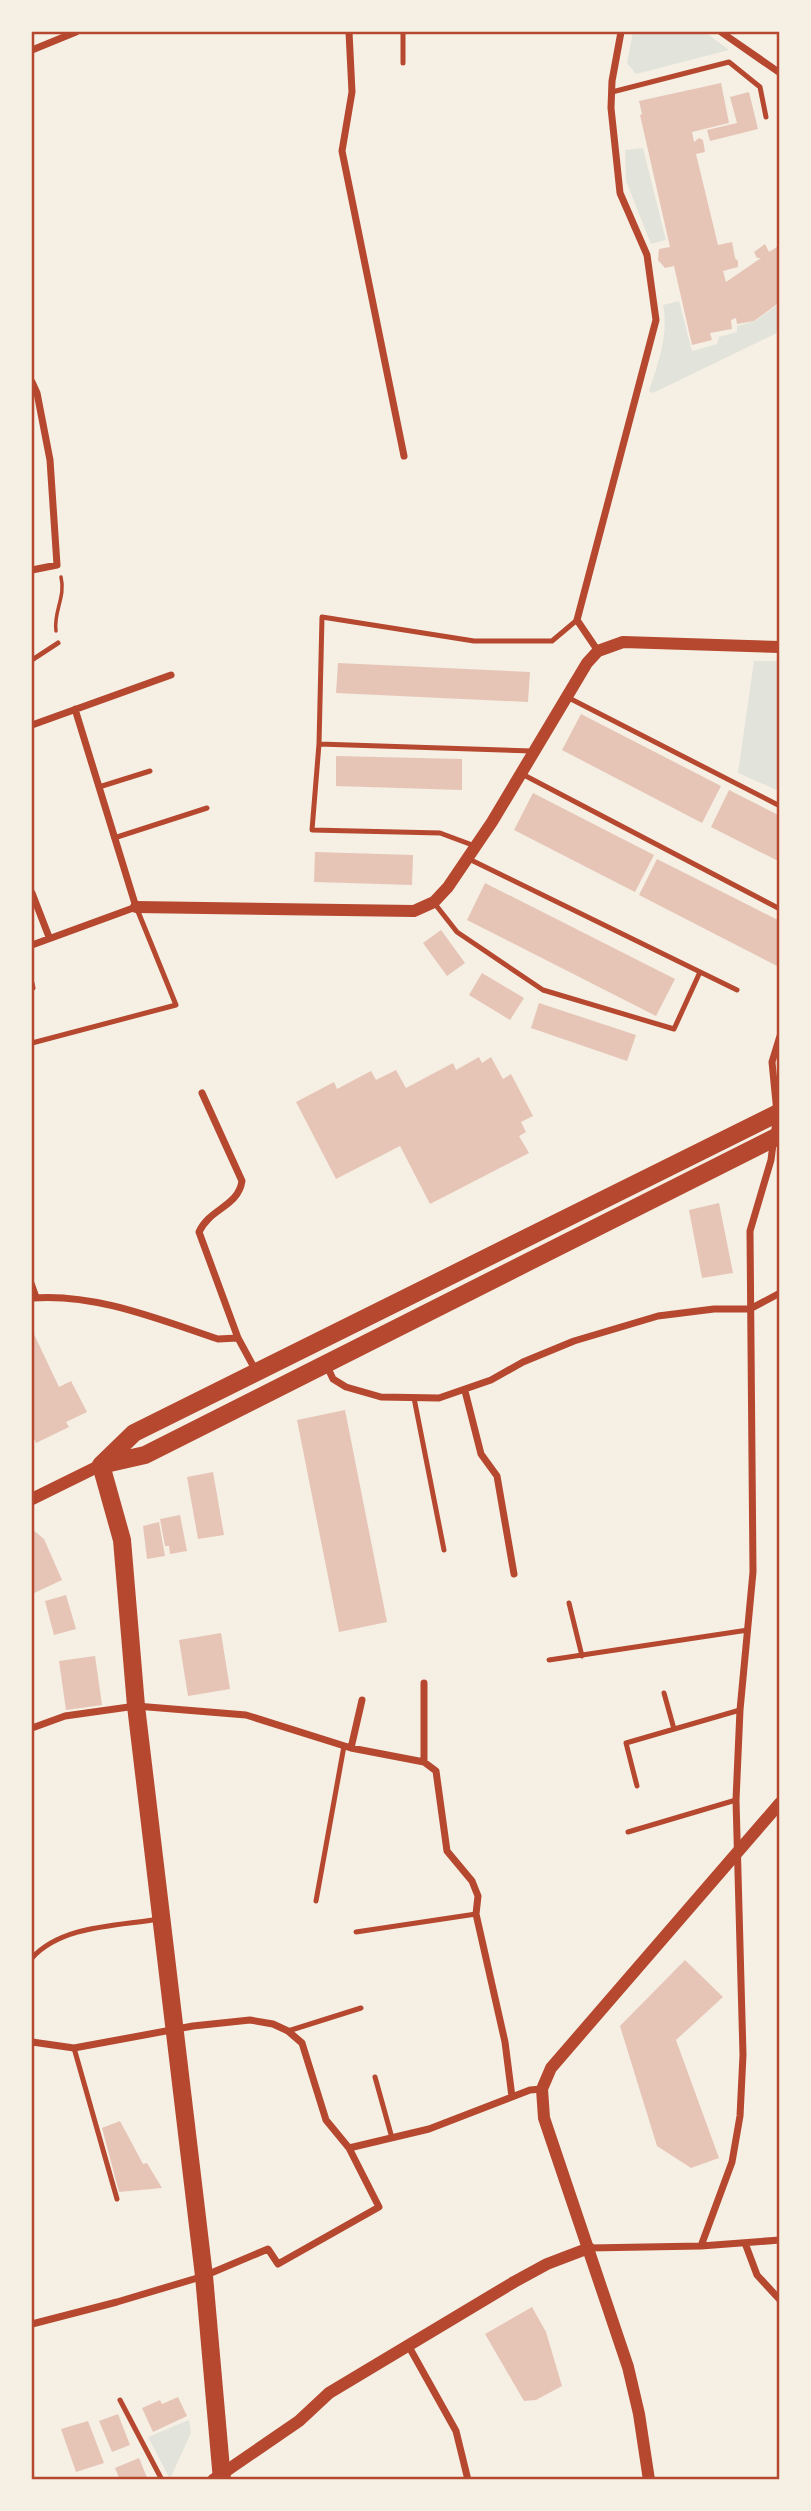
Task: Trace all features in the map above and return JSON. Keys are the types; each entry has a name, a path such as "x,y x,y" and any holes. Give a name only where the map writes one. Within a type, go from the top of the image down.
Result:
{"main road":[{"path":"101,1465 134,1433 778,1112"},
{"path":"101,1465 145,1455 776,1137"},
{"path":"101,1465 122,1540 136,1706 204,2276 219,2478"}],"street":[{"path":"32,50 76,32"},
{"path":"349,32 352,92 342,151 404,456"},
{"path":"598,651 577,620 656,320 647,255 620,193 611,108 621,32"},
{"path":"722,32 779,73"},
{"path":"32,382 50,460 57,565 32,570"},
{"path":"32,945 136,907 414,911 434,902 447,887 521,773 587,663 598,651 623,642 779,647"},
{"path":"32,725 171,675"},
{"path":"75,709 136,907"},
{"path":"32,893 49,937"},
{"path":"701,2246 732,2162 740,2116 743,2055 736,1800 740,1710 753,1572 750,1231 776,1137 778,1112 772,1062 779,1036"},
{"path":"202,1093 242,1181 241,1189 234,1200 204,1221 199,1232 238,1338 256,1372"},
{"path":"326,1363 333,1379 346,1387 381,1397 439,1398 465,1391 573,1341 659,1316 713,1309 750,1309 779,1293"},
{"path":"34,1298 91,1301 218,1339 238,1338"},
{"path":"465,1391 481,1454 497,1476 514,1574"},
{"path":"32,1499 101,1465"},
{"path":"424,1683 424,1762"},
{"path":"347,1747 362,1700"},
{"path":"32,1728 65,1716 136,1706 246,1716 347,1747 424,1762 436,1771 447,1851 472,1881 478,1896 476,1914 505,2042 512,2097"},
{"path":"649,2480 639,2414 628,2367 544,2118 542,2089 551,2068 779,1803"},
{"path":"32,2042 74,2048 174,2029 250,2020 273,2024 288,2031 302,2043 326,2120 349,2148 379,2207 278,2264 268,2249 204,2276 32,2324"},
{"path":"349,2148 429,2129 530,2090 542,2089"},
{"path":"219,2478 299,2421 329,2393 514,2281 547,2264 589,2248 701,2246 779,2240"},
{"path":"745,2244 757,2275 779,2300"},
{"path":"408,2345 456,2431 468,2480"}],"lane":[{"path":"403,32 403,63"},
{"path":"612,92 729,62 760,87 766,117"},
{"path":"475,846 440,833 312,830 322,617 474,641 552,641 577,620"},
{"path":"32,660 58,643"},
{"path":"566,697 779,806"},
{"path":"318,744 534,751"},
{"path":"99,787 150,771"},
{"path":"521,773 779,909"},
{"path":"114,838 207,808"},
{"path":"467,858 737,990"},
{"path":"434,902 457,932 543,990 674,1029 700,972"},
{"path":"32,1043 176,1005 136,907"},
{"path":"32,1283 34,1298"},
{"path":"414,1398 444,1550"},
{"path":"569,1603 582,1656"},
{"path":"549,1660 748,1630"},
{"path":"664,1693 674,1729"},
{"path":"637,1786 626,1743 740,1710"},
{"path":"316,1901 347,1747"},
{"path":"628,1832 736,1800"},
{"path":"356,1932 476,1914"},
{"path":"32,1958 41,1948 71,1933 160,1919"},
{"path":"288,2031 361,2008"},
{"path":"74,2048 117,2199"},
{"path":"375,2077 392,2138"},
{"path":"120,2400 162,2480"}],"path":[{"path":"57,565 63,597 54,621 58,643"}],"shaded area":[{"path":"633,32 705,32 729,50 636,74 627,63"},
{"path":"643,148 666,240 651,244 626,181 625,150"},
{"path":"679,301 692,351 717,344 719,337 737,332 737,326 755,321 779,304 779,332 653,393 649,391 664,338 663,305"},
{"path":"754,661 779,661 779,791 738,773"},
{"path":"189,2420 191,2433 170,2479 148,2437"}],"building":[{"path":"721,83 729,123 692,132 694,142 699,138 703,140 705,152 696,154 718,245 732,242 738,261 738,267 723,271 726,282 761,258 757,258 754,252 765,244 769,252 780,245 780,302 754,321 737,324 736,318 731,320 732,329 710,333 712,340 692,345 674,266 665,268 658,260 659,249 670,247 639,101"},
{"path":"749,92 758,129 710,141 707,130 737,123 730,97"},
{"path":"338,663 530,672 528,702 336,693"},
{"path":"581,714 721,786 702,823 562,750"},
{"path":"336,756 462,759 462,790 336,786"},
{"path":"729,790 780,816 780,862 711,827"},
{"path":"533,793 654,855 635,892 514,830"},
{"path":"315,852 413,855 412,885 314,882"},
{"path":"657,859 780,921 779,967 639,895"},
{"path":"485,883 675,979 656,1016 467,920"},
{"path":"441,930 465,963 447,976 423,943"},
{"path":"482,973 524,998 510,1020 469,995"},
{"path":"539,1003 636,1035 627,1061 531,1028"},
{"path":"479,1057 482,1063 491,1057 503,1079 511,1074 533,1116 521,1122 526,1132 519,1136 529,1153 430,1204 400,1146 336,1179 296,1102 334,1082 337,1089 371,1071 376,1080 396,1070 406,1088 453,1063 456,1070"},
{"path":"719,1203 733,1273 702,1278 689,1210"},
{"path":"32,1330 59,1387 71,1381 87,1412 66,1422 69,1427 36,1443 32,1434"},
{"path":"345,1410 387,1622 339,1632 297,1420"},
{"path":"213,1472 224,1535 198,1539 187,1477"},
{"path":"180,1515 187,1551 170,1554 169,1546 165,1546 160,1519"},
{"path":"159,1522 165,1556 147,1559 143,1526"},
{"path":"32,1529 44,1539 62,1580 32,1594"},
{"path":"66,1595 76,1629 54,1635 45,1601"},
{"path":"221,1633 230,1689 188,1696 179,1640"},
{"path":"95,1656 102,1705 66,1710 59,1661"},
{"path":"685,1960 723,1997 676,2040 719,2158 691,2168 657,2146 620,2026"},
{"path":"120,2121 143,2164 147,2163 162,2188 119,2192 102,2128"},
{"path":"532,2307 546,2332 562,2386 536,2400 524,2401 485,2334"},
{"path":"178,2397 187,2416 153,2432 142,2408 160,2400 162,2404"},
{"path":"118,2414 130,2445 112,2452 99,2421"},
{"path":"88,2421 104,2463 76,2472 61,2429"},
{"path":"139,2458 148,2480 120,2480 115,2468"}]}
